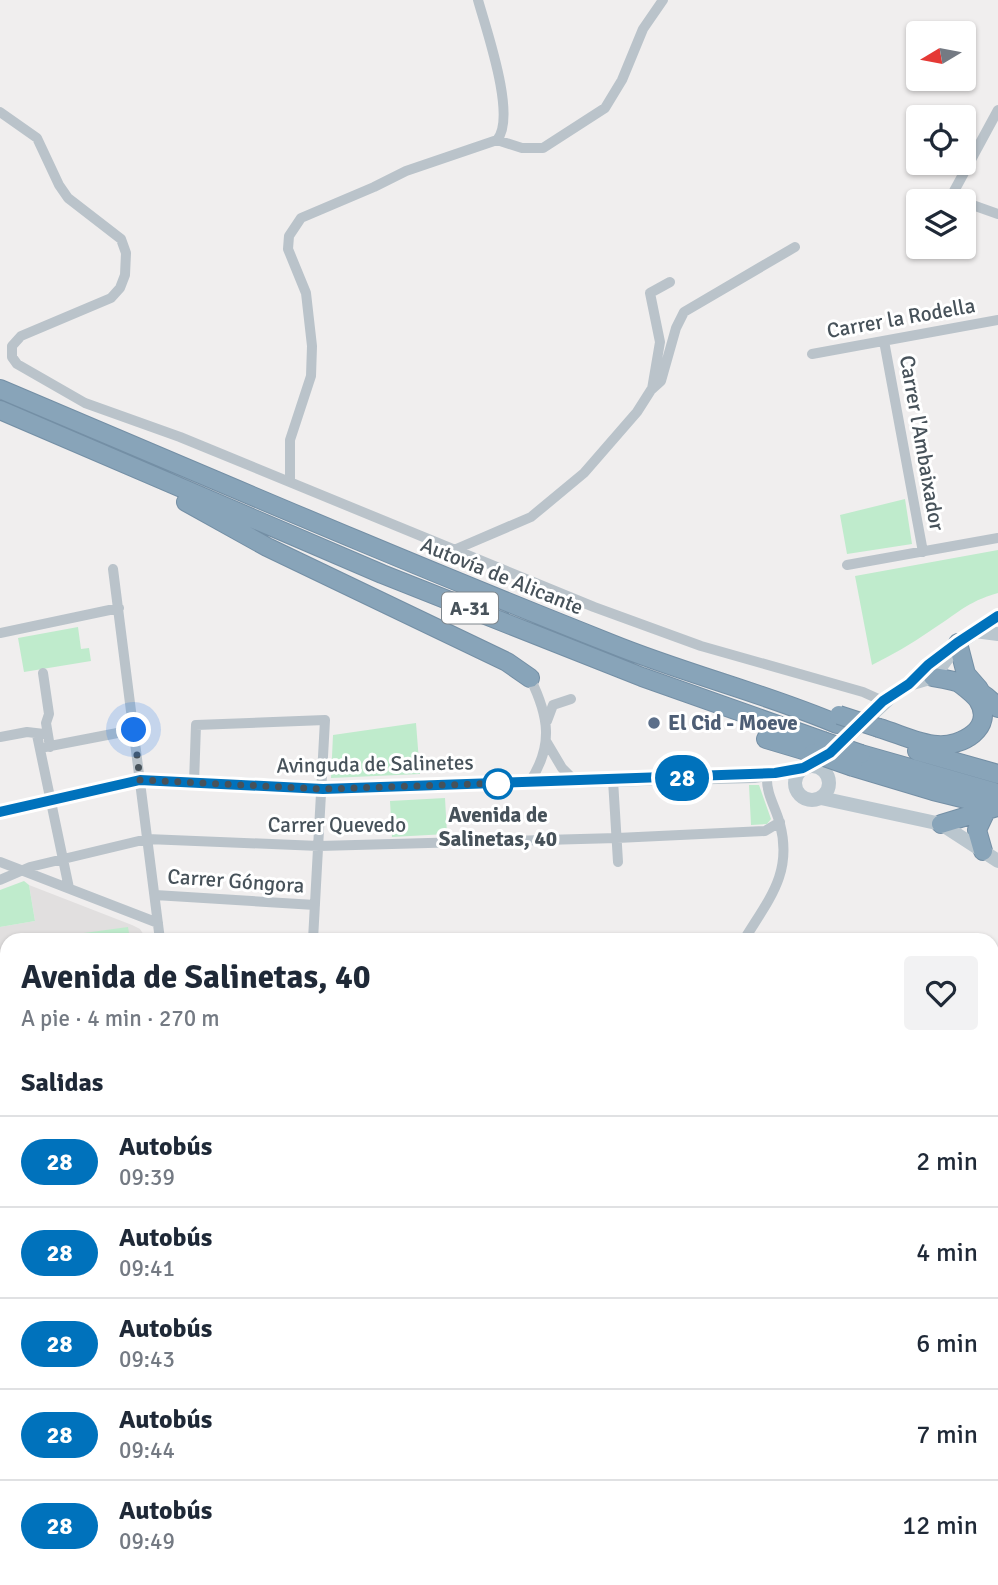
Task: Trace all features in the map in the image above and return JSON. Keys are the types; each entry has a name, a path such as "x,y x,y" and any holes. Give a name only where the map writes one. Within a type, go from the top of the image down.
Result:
{"highway":[{"name":"Autovía de Alicante","path":"0,388 420,568 641,656 998,774"},
{"name":"Autovía de Alicante","path":"0,410 383,574 616,667 815,756 857,760 998,793"},
{"path":"121,462 141,480 214,515 267,547 507,662 530,678"},
{"path":"957,643 966,674 998,708"},
{"path":"933,677 979,689"},
{"path":"875,732 936,745 955,744 968,739 981,723 982,710 979,701 958,682"},
{"path":"766,739 815,756"},
{"path":"857,760 933,791 994,808"},
{"path":"941,824 994,808"},
{"path":"991,856 978,830 994,808"}],"street":[{"path":"290,481 290,440 311,376 312,346 306,293 288,249 289,236 301,218 406,171 497,139 503,133 506,118 496,64 478,0"},
{"path":"497,139 522,148 543,148 606,108 622,80 643,29 663,0"},
{"path":"955,189 998,110"},
{"path":"0,112 37,138 68,198 121,239 126,262 120,288 111,298 20,336 12,346 12,357 17,364 85,403 290,481 594,607 701,646 863,692 883,701"},
{"path":"976,206 998,214"},
{"path":"454,550 531,517 584,473 661,381 676,328 684,312 795,247"},
{"path":"652,390 660,342 650,293 670,282"},
{"name":"Carrer la Rodella","path":"812,354 998,320"},
{"name":"Carrer l'Ambaixador","path":"884,341 923,552"},
{"path":"847,565 998,538"},
{"path":"113,569 159,933"},
{"path":"0,634 119,608"},
{"path":"797,792 795,781 815,756 883,701 909,684 928,665 998,616"},
{"path":"975,631 998,634"},
{"path":"909,684 933,677 957,643"},
{"path":"43,673 49,714 42,734 51,801 69,888"},
{"path":"529,783 539,768 546,741 546,721 540,698 530,678"},
{"path":"546,721 553,705 570,699"},
{"path":"194,783 196,725 325,720 313,933"},
{"path":"45,748 134,730"},
{"path":"0,737 27,732 42,734"},
{"path":"546,741 562,768 576,782"},
{"path":"815,756 836,791 858,804"},
{"path":"815,756 818,766 828,777 827,790 821,798"},
{"name":"Avinguda de Salinetes","path":"760,776 815,756"},
{"path":"748,933 781,877 785,845 780,822 760,776"},
{"name":"Avinguda de Salinetes","path":"0,812 140,780 323,789 760,776 783,782 805,799 821,798 858,804 941,824 991,856"},
{"path":"613,780 618,862"},
{"name":"Carrer Quevedo","path":"0,880 63,859 147,839 319,846 617,838 765,831 780,822"},
{"path":"0,862 158,923"},
{"name":"Carrer Góngora","path":"155,895 315,905"}],"shaded area":[{"path":"29,885 132,925 143,933 0,933 0,927 35,921"}],"green space":[{"path":"905,499 912,544 847,554 840,515"},
{"path":"998,550 998,593 970,604 909,645 872,665 855,576"},
{"path":"78,627 81,649 89,648 91,661 24,672 18,638"},
{"path":"416,723 420,774 331,778 333,735"},
{"path":"749,785 759,785 771,819 767,824 751,825"},
{"path":"445,798 447,834 392,837 390,801"},
{"path":"24,881 29,885 35,921 0,927 0,890"},
{"path":"128,927 129,933 84,933"}],"bus line":[{"name":"28","path":"0,812 140,780 323,789 754,776 803,768 830,753 883,701 909,684 928,665 957,643 998,616"}],"place":[{"name":"El Cid - Moeve","path":"654,723"},
{"name":"Avenida de Salinetas, 40","path":"498,784"}],"route":[{"path":"134,730 140,780 323,789 505,783 498,784"}]}
